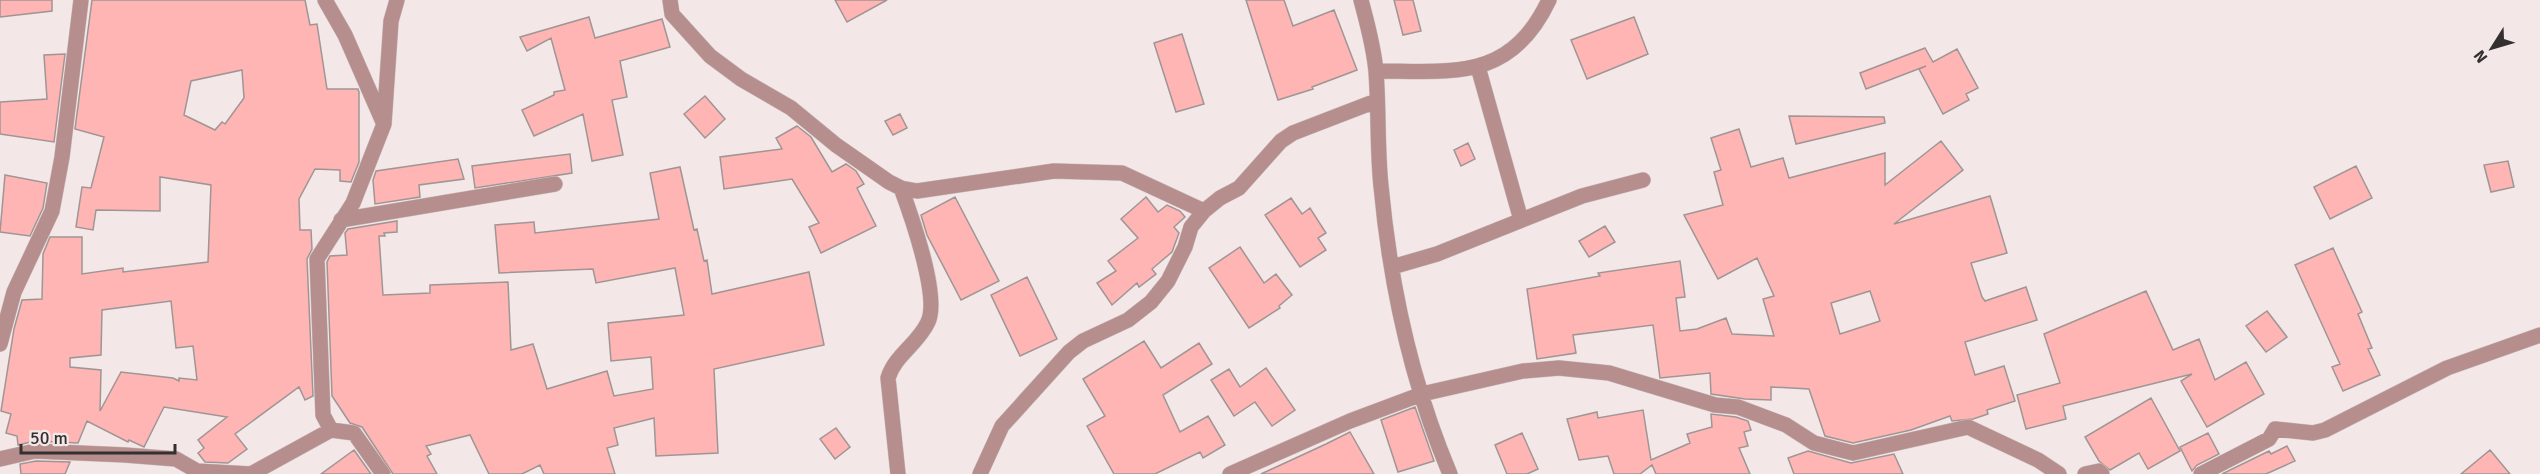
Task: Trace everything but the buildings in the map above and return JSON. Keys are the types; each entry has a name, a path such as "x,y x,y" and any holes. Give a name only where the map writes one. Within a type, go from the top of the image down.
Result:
{"street":[{"path":"0,344 14,292 52,211 62,157 81,0"},
{"path":"325,0 345,35 384,124"},
{"path":"331,430 321,407 323,388 317,259 353,203 384,124 391,21 397,0"},
{"path":"670,0 672,14 711,56 741,79 791,108 836,145 901,188 917,191 1054,171 1122,173 1204,211"},
{"path":"1361,0 1376,71 1381,189 1392,267 1431,429 1450,474"},
{"path":"1376,71 1451,71 1478,67 1499,58 1516,45 1536,26 1549,0"},
{"path":"1478,67 1521,220"},
{"path":"980,474 1002,426 1069,352 1083,341 1128,321 1150,302 1168,281 1191,227 1204,211 1220,198 1239,188 1281,141 1293,133 1376,101"},
{"path":"1392,267 1437,254 1582,195 1643,180"},
{"path":"341,220 555,184"},
{"path":"897,474 888,378 891,366 925,327 930,310 921,247 901,188"},
{"path":"2201,474 2269,439 2275,429 2313,434 2325,430 2447,368 2540,335"},
{"path":"1230,474 1350,421 1422,394 1523,371 1559,368 1609,373 1715,405 1738,407 1786,425 1814,443 1852,453 1968,427 2030,456 2059,474"},
{"path":"0,459 34,451 125,455 176,459 197,473 251,474 331,430 354,433 383,474"},
{"path":"2085,474 2099,471 2102,474"}]}
